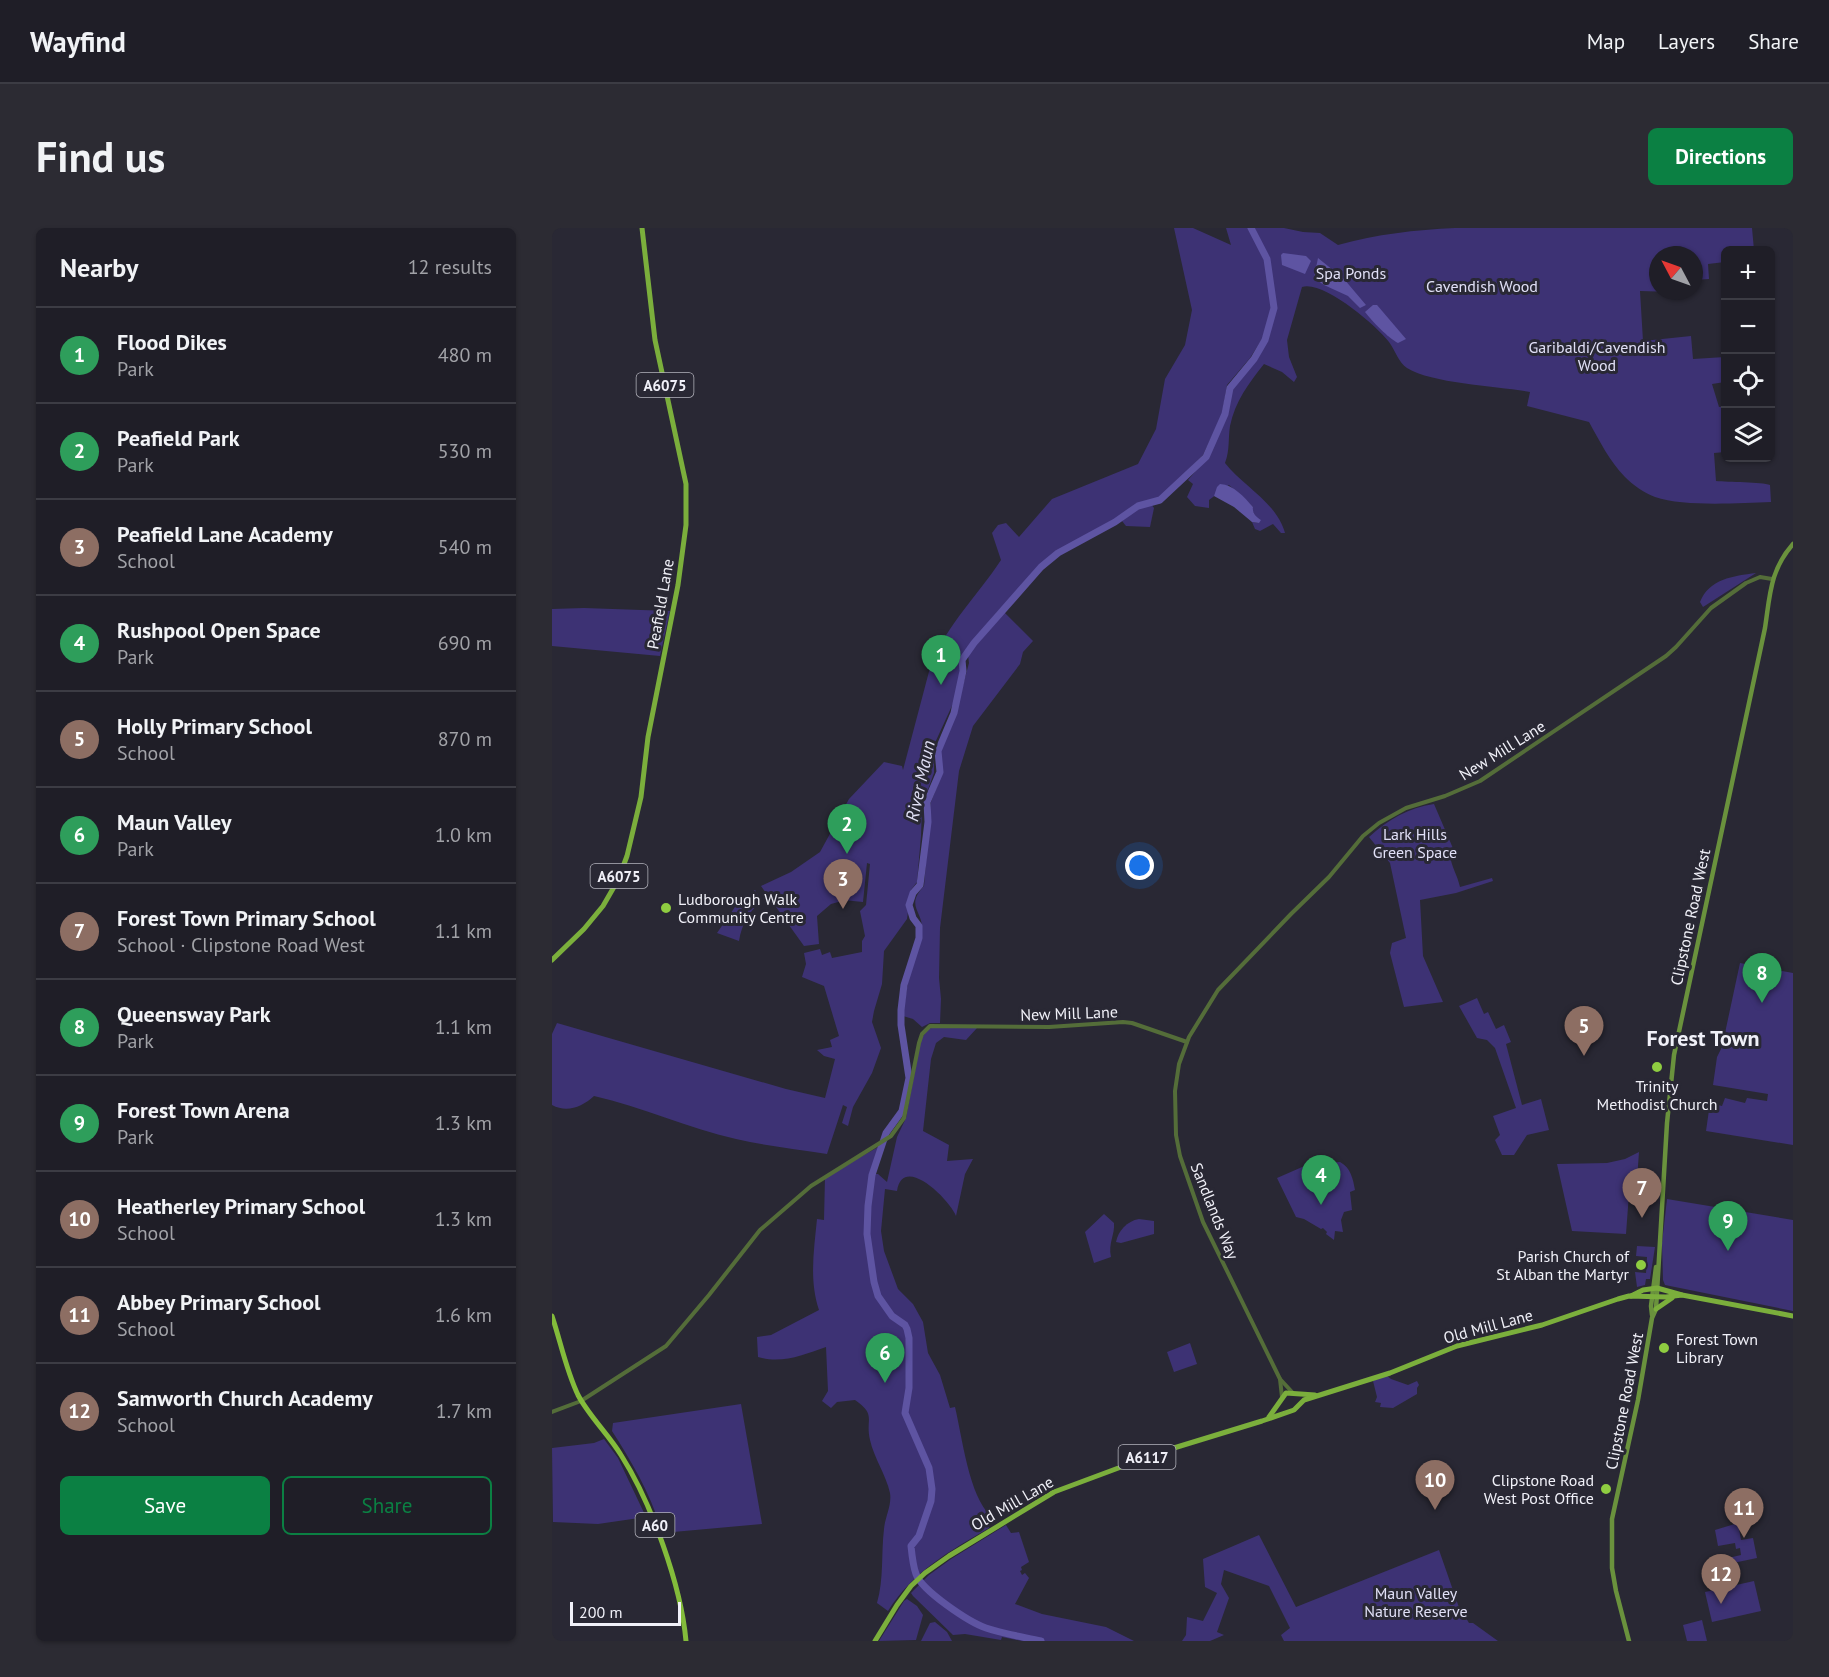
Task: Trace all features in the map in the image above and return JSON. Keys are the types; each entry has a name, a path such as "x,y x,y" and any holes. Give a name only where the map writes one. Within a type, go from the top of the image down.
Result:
{"highway":[{"name":"A60","path":"552,1316 565,1363 581,1401 622,1456 652,1517 682,1611 686,1641"}],"main road":[{"name":"Peafield Lane","path":"552,960 584,929 603,906 627,858 641,797 648,737 678,585 686,525 686,484 655,340 642,228"},
{"path":"1772,579 1778,564 1793,544"},
{"name":"Clipstone Road West","path":"1629,1641 1616,1591 1612,1560 1612,1519 1638,1400 1652,1318 1674,1055 1765,628 1772,579"},
{"name":"Old Mill Lane","path":"875,1641 897,1605 922,1575 1054,1492 1164,1451 1293,1410 1304,1401 1390,1372 1457,1346 1542,1325 1639,1291 1655,1292"},
{"name":"Clipstone Road West","path":"1652,1318 1656,1309 1655,1292"},
{"name":"A6117","path":"1655,1292 1793,1316"},
{"path":"1656,1309 1680,1296"},
{"name":"Old Mill Lane","path":"1267,1419 1286,1393 1320,1395"},
{"path":"1294,1393 1299,1401 1298,1405"},
{"path":"1281,1399 1283,1408 1289,1410"}],"street":[{"name":"New Mill Lane","path":"552,1412 581,1401 666,1346 760,1230 785,1207 836,1169 878,1146 891,1136 904,1118 919,1043 922,1034 930,1026 1049,1028 1123,1022 1186,1042 1218,990 1329,878 1363,836 1393,814 1464,789 1496,772 1666,656 1711,608 1746,583 1760,577 1772,579"},
{"name":"Sandlands Way","path":"1186,1042 1179,1064 1175,1090 1176,1135 1180,1156 1203,1222 1280,1379"},
{"path":"1280,1379 1294,1393"},
{"path":"1280,1379 1281,1399"}],"green space":[{"path":"1174,228 1193,228 1231,245 1226,228 1284,228 1320,233 1338,245 1396,233 1455,228 1752,228 1754,246 1721,246 1721,262 1708,264 1709,279 1703,279 1703,246 1649,246 1649,291 1640,291 1643,341 1691,336 1693,359 1721,357 1721,383 1712,384 1719,407 1721,407 1721,452 1714,453 1716,481 1770,485 1771,502 1696,503 1667,500 1651,495 1635,486 1620,471 1605,451 1589,422 1527,406 1530,392 1433,378 1407,368 1399,360 1389,342 1361,315 1323,290 1302,287 1287,340 1289,357 1297,377 1294,382 1282,372 1264,364 1248,385 1235,408 1225,463 1275,513 1285,533 1281,533 1273,524 1260,531 1255,529 1252,522 1259,523 1252,510 1253,507 1229,485 1209,500 1209,508 1195,506 1187,497 1193,484 1188,480 1207,458 1228,413 1231,388 1256,360 1269,333 1276,310 1268,263 1265,262 1272,308 1262,339 1250,358 1227,385 1222,414 1203,455 1160,497 1132,509 1053,554 997,612 959,659 960,670 956,697 934,745 934,773 922,806 917,882 911,890 907,919 884,951 882,984 872,1022 881,1048 872,1073 853,1107 848,1126 842,1123 847,1107 843,1105 827,1154 736,1139 594,1096 574,1108 563,1109 552,1105 552,1034 557,1023 786,1089 825,1098 835,1059 824,1056 817,1050 832,1047 830,1040 839,1036 824,986 802,977 806,964 804,953 820,949 822,955 830,952 832,958 862,952 862,941 865,936 860,911 866,905 870,864 867,863 863,902 843,900 847,862 845,862 842,901 831,904 817,916 819,944 804,946 761,886 791,872 820,852 849,799 884,762 902,766 903,770 931,664 945,636 1001,560 992,533 998,525 1006,523 1019,537 1052,499 1138,464 1156,429 1165,379 1185,345 1192,310"},
{"path":"1151,504 1154,508 1150,527 1126,526 1122,521 1141,506"},
{"path":"1756,573 1703,607 1700,602 1709,588 1723,580"},
{"path":"552,609 670,611 660,656 552,646"},
{"path":"1004,612 1033,641 1023,652 1020,664 973,726 959,771 940,928 940,1023 930,1023 922,1027 913,1019 903,1016 909,978 922,933 922,923 915,904 918,893 924,886 931,802 942,774 939,750 955,715 969,663 968,655"},
{"name":"Lark Hills Green Space","path":"1434,804 1455,853 1450,856 1460,887 1492,878 1493,881 1456,893 1420,900 1423,956 1443,1002 1404,1007 1390,953 1392,943 1406,938 1390,863 1369,837 1399,815"},
{"path":"755,890 762,901 746,919 739,941 717,933 735,907"},
{"path":"1740,963 1793,973 1793,1145 1706,1131 1710,1103 1722,1106 1725,1098 1745,1103 1747,1098 1767,1101 1768,1094 1713,1085 1717,1057 1722,1047"},
{"path":"1477,998 1484,1014 1488,1012 1496,1029 1504,1025 1511,1042 1506,1044 1522,1105 1541,1099 1549,1130 1527,1135 1514,1155 1502,1155 1495,1140 1500,1135 1493,1116 1516,1108 1495,1048 1487,1040 1477,1038 1459,1006"},
{"path":"935,1027 977,1028 966,1040 944,1037 936,1043 931,1059 923,1131 949,1145 947,1161 973,1159 965,1174 956,1216 936,1191 917,1178 908,1177 901,1181 897,1191 885,1189 881,1231 884,1251 898,1289 913,1304 923,1322 928,1353 940,1375 950,1408 955,1407 972,1481 983,1507 991,1516 989,1528 933,1563 909,1584 888,1611 877,1603 890,1493 872,1447 868,1414 855,1400 837,1402 831,1408 822,1401 828,1391 826,1347 792,1358 767,1359 758,1357 757,1337 771,1335 819,1310 814,1287 813,1265 817,1219 824,1220 825,1177 880,1146 871,1174 878,1174 887,1182 897,1137 906,1118 921,1039 928,1029"},
{"path":"1639,1152 1637,1180 1630,1180 1626,1234 1572,1231 1557,1164 1607,1163 1625,1159"},
{"path":"1340,1162 1349,1171 1355,1190 1350,1192 1352,1210 1344,1212 1341,1220 1343,1232 1335,1231 1334,1240 1326,1234 1323,1228 1296,1217 1277,1178 1309,1164"},
{"path":"1667,1199 1793,1220 1793,1311 1665,1285 1662,1243"},
{"path":"1104,1214 1114,1223 1110,1247 1111,1257 1094,1263 1085,1232"},
{"path":"1139,1219 1154,1221 1154,1234 1121,1243 1116,1242 1124,1227"},
{"path":"1637,1246 1655,1247 1650,1279 1646,1279 1645,1285 1637,1287 1635,1272 1646,1273 1647,1257 1636,1256"},
{"path":"1190,1343 1197,1364 1174,1372 1167,1352"},
{"path":"1386,1375 1408,1385 1417,1381 1419,1385 1417,1394 1393,1408 1380,1407 1381,1403 1375,1402 1377,1397 1373,1381"},
{"path":"741,1404 762,1524 662,1533 641,1480 612,1431 613,1423"},
{"path":"604,1439 618,1458 646,1517 598,1524 553,1522 552,1448 594,1443"},
{"path":"1738,1523 1741,1540 1753,1538 1757,1558 1733,1563 1734,1569 1713,1573 1711,1562 1741,1555 1740,1548 1736,1549 1735,1543 1718,1546 1715,1530"},
{"path":"1006,1525 1011,1533 1019,1532 1029,1562 1021,1567 1022,1575 1025,1573 1029,1578 1015,1604 1042,1614 1106,1627 1134,1641 1022,1641 1002,1637 1001,1640 965,1634 953,1635 911,1593 929,1575 951,1559"},
{"name":"Maun Valley Nature Reserve","path":"1259,1535 1296,1607 1439,1550 1462,1616 1498,1641 1284,1641 1281,1635 1290,1628 1269,1586 1224,1570 1221,1584 1229,1598 1217,1632 1224,1635 1210,1641 1182,1641 1186,1635 1187,1617 1203,1621 1217,1593 1205,1587 1203,1559"},
{"path":"1754,1581 1761,1611 1712,1622 1705,1592"},
{"path":"907,1599 917,1606 923,1615 916,1640 879,1641 904,1601"},
{"path":"1702,1620 1707,1641 1687,1641 1683,1625"},
{"path":"935,1622 947,1632 952,1641 921,1641 930,1623"}],"shaded area":[{"path":"1283,253 1306,256 1311,261 1305,274 1282,265 1281,255"},
{"path":"1318,258 1344,279 1366,305 1360,308 1348,296 1314,278"},
{"path":"1373,305 1377,305 1406,339 1398,343 1376,324 1365,312"},
{"path":"1220,484 1234,489 1253,507 1255,515 1261,520 1259,523 1252,522 1234,507 1214,496"}],"waterway":[{"name":"River Maun","path":"1041,1641 978,1625 927,1589 916,1574 913,1564 911,1546 919,1536 931,1501 932,1489 929,1468 905,1413 909,1388 907,1329 892,1316 878,1296 867,1234 872,1175 886,1133 902,1111 909,1078 901,1010 904,985 919,938 919,926 913,918 909,905 913,893 920,885 928,822 927,802 940,772 938,751 954,713 963,671 962,660 974,643 1041,567 1058,553 1115,522 1138,506 1160,500 1206,457 1225,414 1230,388 1254,359 1265,340 1274,308 1267,259 1251,228"}],"place":[{"name":"Flood Dikes","path":"941,685"},
{"name":"Peafield Park","path":"847,854"},
{"name":"Ludborough Walk Community Centre","path":"666,908"},
{"name":"Peafield Lane Academy","path":"843,909"},
{"name":"Queensway Park","path":"1762,1003"},
{"name":"Holly Primary School","path":"1584,1056"},
{"name":"Trinity Methodist Church","path":"1657,1067"},
{"name":"Rushpool Open Space","path":"1321,1205"},
{"name":"Forest Town Primary School","path":"1642,1218"},
{"name":"Forest Town Arena","path":"1728,1251"},
{"name":"Parish Church of St Alban the Martyr","path":"1641,1265"},
{"name":"Forest Town Library","path":"1664,1348"},
{"name":"Maun Valley","path":"885,1383"},
{"name":"Clipstone Road West Post Office","path":"1606,1489"},
{"name":"Heatherley Primary School","path":"1435,1510"},
{"name":"Abbey Primary School","path":"1744,1538"},
{"name":"Samworth Church Academy","path":"1721,1604"}],"district":[{"name":"Forest Town","path":"1703,1038"}],"park label":[{"name":"Spa Ponds","path":"1351,273"},
{"name":"Cavendish Wood","path":"1482,286"},
{"name":"Garibaldi/Cavendish Wood","path":"1597,356"}]}
